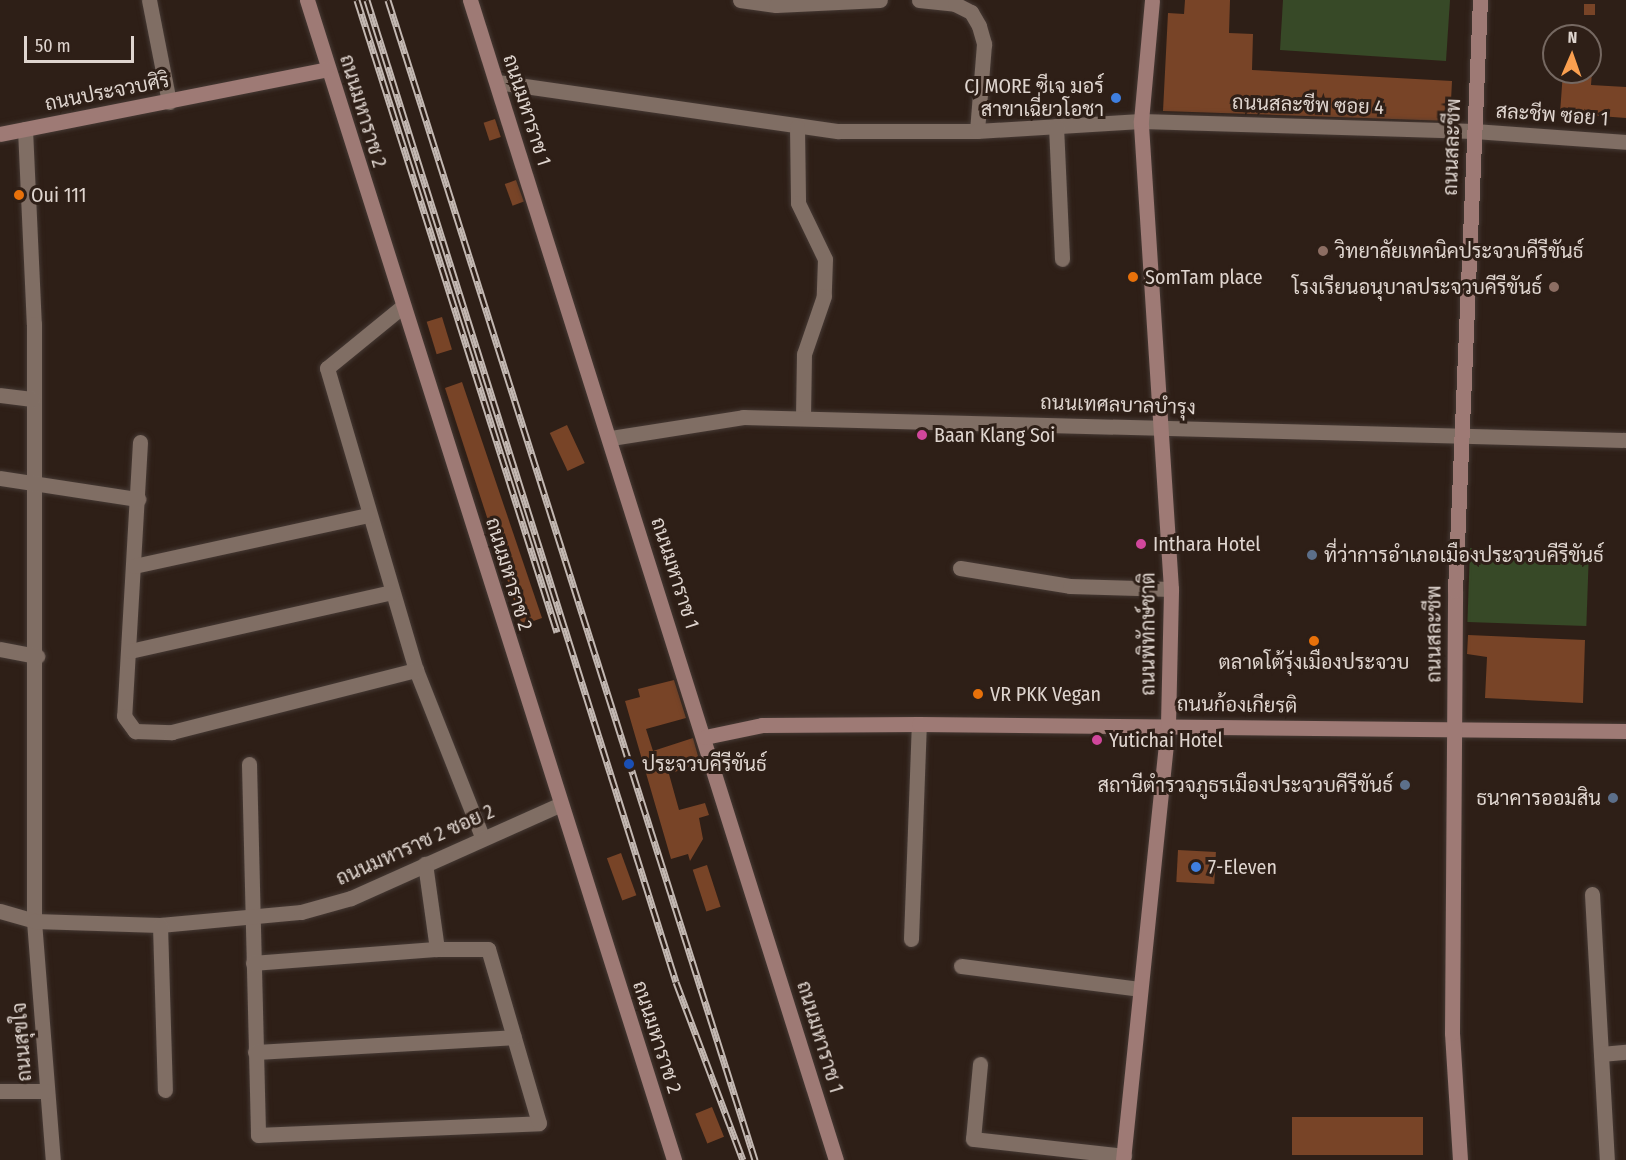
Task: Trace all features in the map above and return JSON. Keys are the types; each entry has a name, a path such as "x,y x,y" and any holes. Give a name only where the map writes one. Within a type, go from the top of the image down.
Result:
{"street":[{"path":"149,0 169,102"},
{"name":"ถนนมหาราช 2","path":"307,0 559,806 674,1160"},
{"name":"ถนนมหาราช 1","path":"470,0 611,438 836,1160"},
{"path":"740,0 776,5 880,0"},
{"path":"919,0 955,4 971,12 979,26 984,44 977,131"},
{"name":"ถนนพิทักษ์ชาติ","path":"1124,1158 1168,724 1171,589 1163,427 1141,122 1152,0"},
{"name":"ถนนสละชีพ","path":"1460,1160 1452,1033 1459,435 1480,0"},
{"name":"ถนนประจวบศิริ","path":"0,134 327,69"},
{"name":"ถนนสละชีพ ซอย 4","path":"496,82 797,127 977,131 1141,122 1474,131"},
{"path":"1056,126 1062,259"},
{"path":"797,127 798,202 825,259 824,296 804,354 803,417"},
{"name":"ถนนสุขใจ","path":"25,129 35,483 37,656 34,921 53,1160"},
{"name":"สละชีพ ซอย 1","path":"1474,131 1626,142"},
{"path":"403,306 327,368 368,515 416,670 482,837"},
{"path":"0,395 33,399"},
{"name":"ถนนเทศลบาลบำรุง","path":"611,438 742,417 803,417 1626,440"},
{"path":"140,442 130,651 124,716 135,731 172,732 416,670"},
{"path":"0,478 138,499"},
{"path":"134,566 368,515"},
{"path":"960,568 1070,586 1171,589"},
{"path":"130,651 391,592"},
{"path":"0,649 37,656"},
{"path":"911,939 919,724"},
{"name":"ถนนก้องเกียรติ","path":"705,737 762,725 1168,724 1626,731"},
{"path":"249,764 251,921 258,1135 539,1123 488,949 437,950 253,963"},
{"name":"ถนนมหาราช 2 ซอย 2","path":"0,911 34,921 160,925 251,921 351,898 482,837 559,806"},
{"path":"425,864 437,950"},
{"path":"1592,894 1607,1160"},
{"path":"160,925 165,1090"},
{"path":"961,966 1140,989"},
{"path":"255,1052 514,1037"},
{"path":"1601,1054 1626,1052"},
{"path":"980,1064 973,1139 1124,1158"},
{"path":"0,1091 46,1090"}],"green space":[{"path":"1283,0 1450,0 1446,61 1280,50"},
{"path":"1470,548 1589,552 1586,626 1467,622"}],"building":[{"path":"1185,0 1230,0 1229,33 1253,34 1252,70 1452,81 1450,121 1163,111 1168,13 1184,14"},
{"path":"1584,4 1595,4 1595,15 1584,15"},
{"path":"1562,84 1626,87 1626,118 1560,113"},
{"path":"495,119 501,137 489,141 484,123"},
{"path":"516,180 524,202 513,206 505,184"},
{"path":"442,317 452,350 437,354 427,322"},
{"path":"462,382 542,618 522,625 445,388"},
{"path":"567,425 585,463 568,471 550,433"},
{"path":"1468,635 1585,640 1583,703 1485,698 1487,657 1467,654"},
{"path":"674,680 686,718 646,729 653,751 693,738 700,763 669,774 679,810 705,803 709,815 699,818 703,839 690,861 688,854 671,859 625,701 640,697 638,689"},
{"name":"7-Eleven","path":"1178,850 1216,852 1214,884 1176,882"},
{"path":"621,853 636,895 622,900 607,858"},
{"path":"707,865 721,907 706,911 693,870"},
{"path":"712,1107 724,1137 707,1143 695,1114"},
{"path":"1292,1117 1423,1117 1423,1155 1292,1155"}],"railway":[{"path":"357,0 557,632"},
{"path":"367,0 676,982 743,1160"},
{"path":"388,0 755,1160"}],"place":[{"name":"CJ MORE ซีเจ มอร์ สาขาเฉี่ยวโอชา","path":"1116,98"},
{"name":"Oui 111","path":"19,195"},
{"name":"วิทยาลัยเทคนิคประจวบคีรีขันธ์","path":"1323,251"},
{"name":"SomTam place","path":"1133,277"},
{"name":"โรงเรียนอนุบาลประจวบคีรีขันธ์","path":"1554,287"},
{"name":"Baan Klang Soi","path":"922,435"},
{"name":"Inthara Hotel","path":"1141,544"},
{"name":"ที่ว่าการอำเภอเมืองประจวบคีรีขันธ์","path":"1312,555"},
{"name":"ตลาดโต้รุ่งเมืองประจวบ","path":"1314,641"},
{"name":"VR PKK Vegan","path":"978,694"},
{"name":"Yutichai Hotel","path":"1097,740"},
{"name":"ประจวบคีรีขันธ์","path":"629,764"},
{"name":"สถานีตำรวจภูธรเมืองประจวบคีรีขันธ์","path":"1405,785"},
{"name":"ธนาคารออมสิน","path":"1613,798"},
{"name":"7-Eleven","path":"1196,867"}]}
